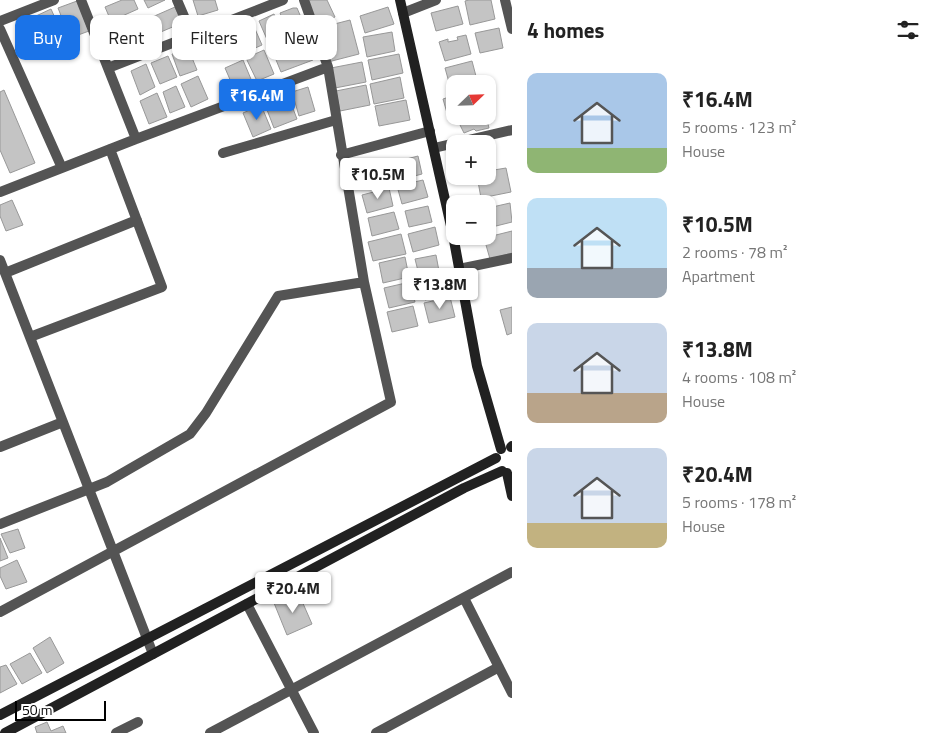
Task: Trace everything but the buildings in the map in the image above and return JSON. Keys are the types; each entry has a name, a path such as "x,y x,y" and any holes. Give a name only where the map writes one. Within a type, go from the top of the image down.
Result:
{"main road":[{"path":"400,0 460,269 477,366 506,450"},
{"path":"506,450 496,463 507,472 512,496"},
{"path":"0,715 506,450"},
{"path":"5,733 18,730 153,654 464,488 507,472"}],"street":[{"path":"0,21 54,0"},
{"path":"81,0 136,139"},
{"path":"177,0 183,15"},
{"path":"245,15 283,0"},
{"path":"0,612 391,402 364,282 341,155 328,67 304,0"},
{"path":"403,13 436,0"},
{"path":"505,0 512,29"},
{"path":"0,29 62,168"},
{"path":"108,68 172,44"},
{"path":"0,192 328,67"},
{"path":"223,153 336,120"},
{"path":"434,148 512,130"},
{"path":"341,155 430,131"},
{"path":"30,337 162,287 110,149"},
{"path":"5,273 137,220"},
{"path":"460,269 512,258"},
{"path":"0,260 153,654"},
{"path":"0,524 107,482 190,434 206,413 278,296 364,282"},
{"path":"0,447 63,422"},
{"path":"210,733 512,572"},
{"path":"464,598 512,693"},
{"path":"247,604 314,733"},
{"path":"376,733 499,667"},
{"path":"116,733 138,722"}]}
